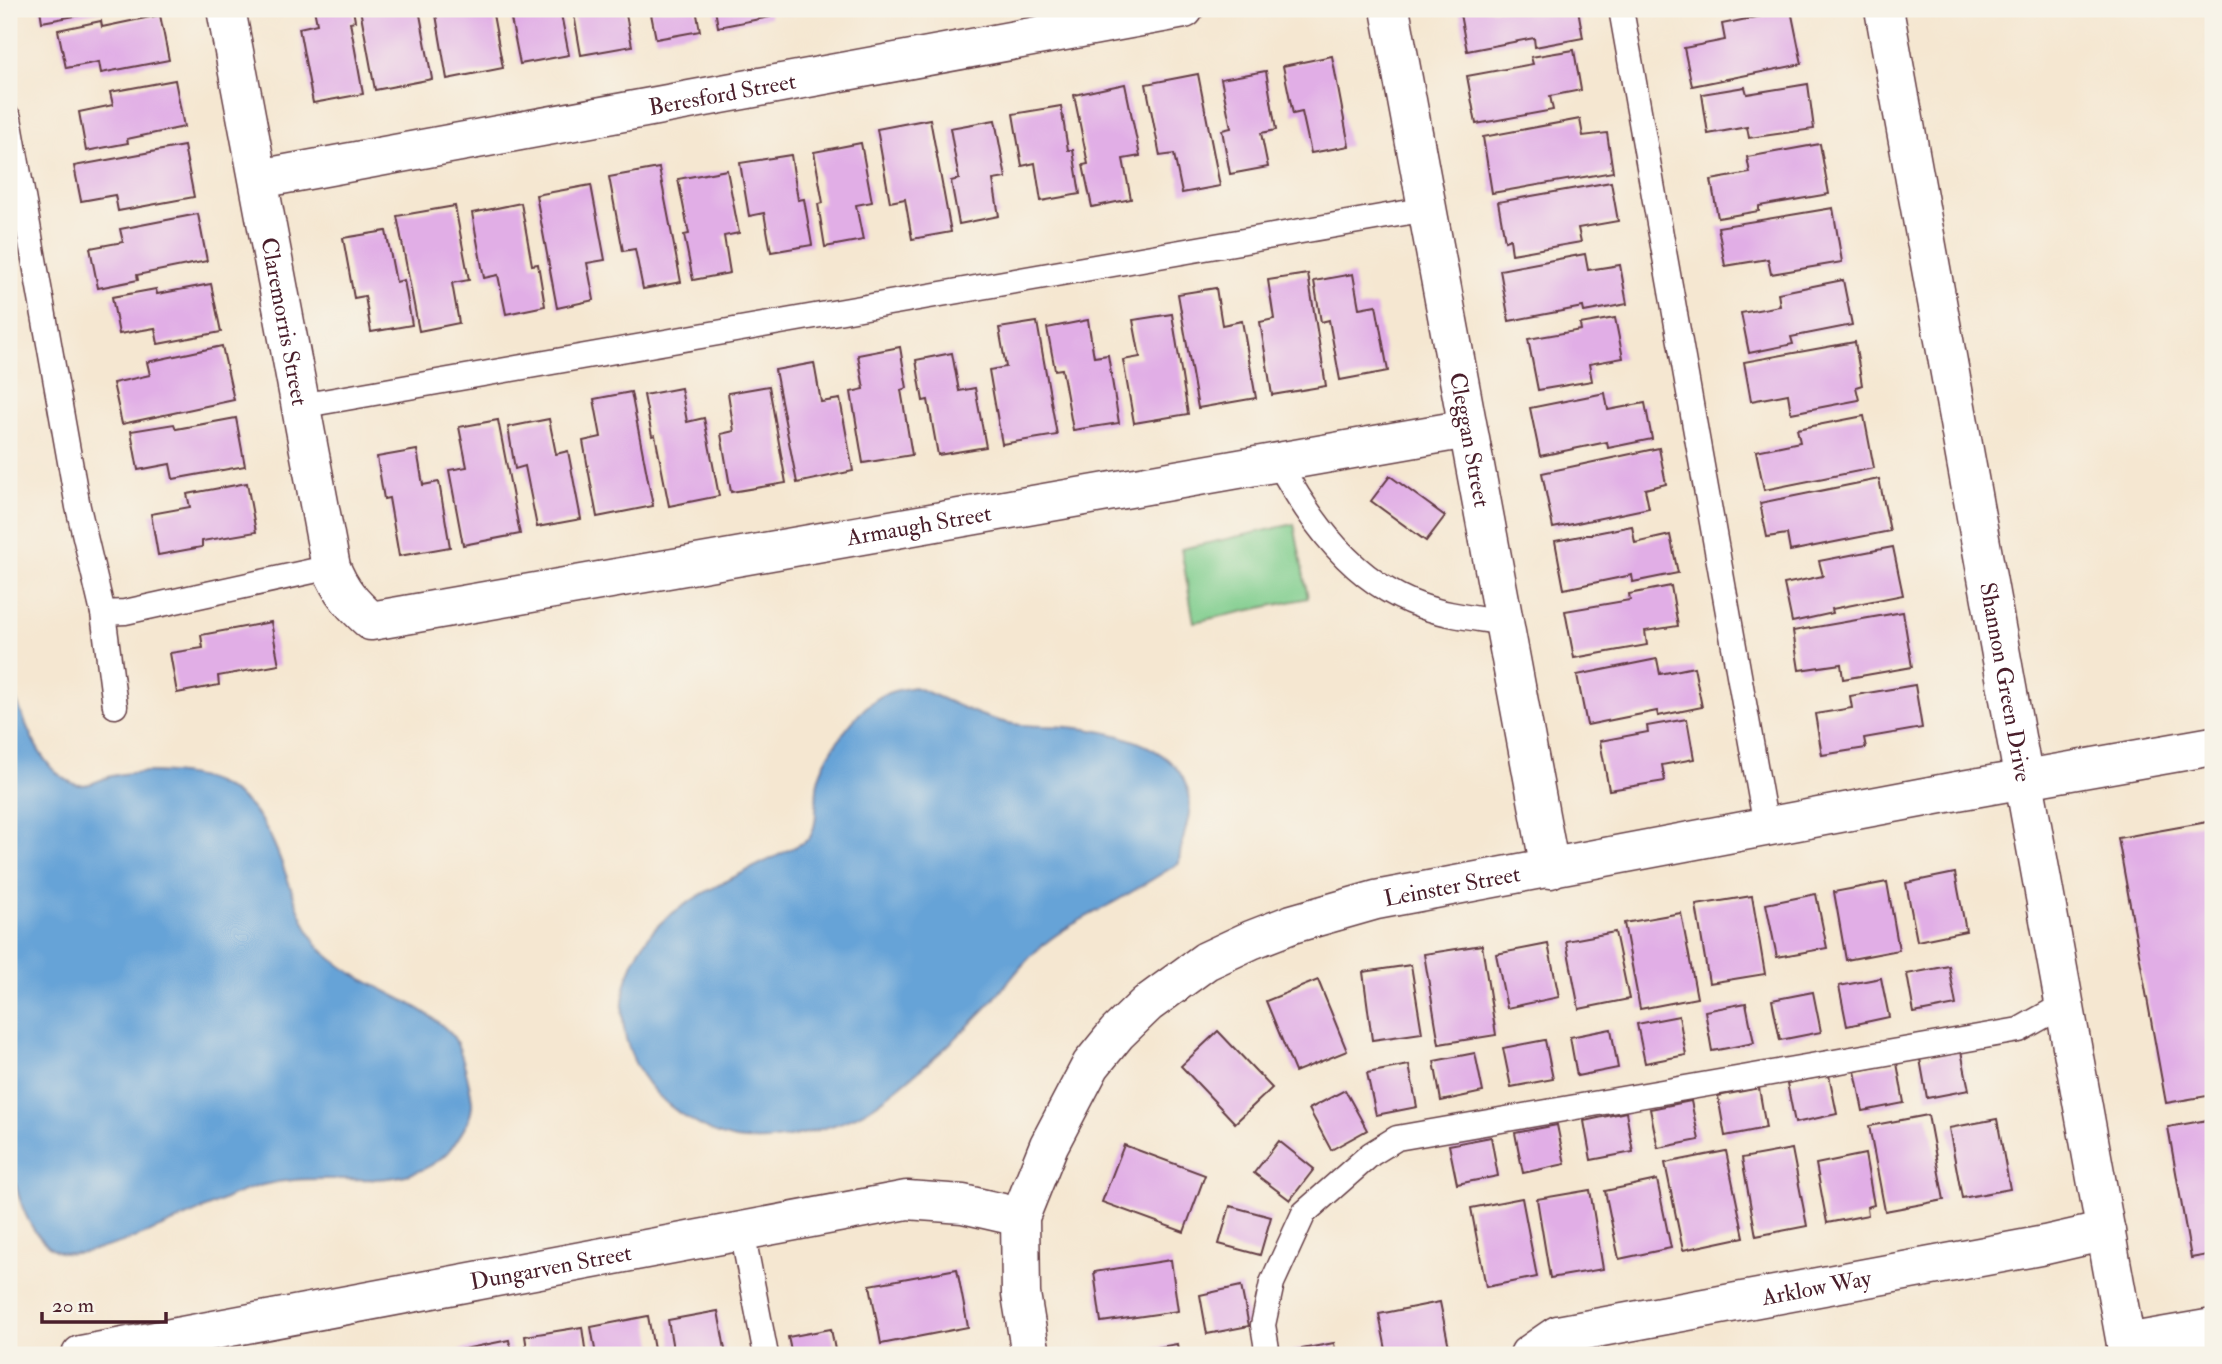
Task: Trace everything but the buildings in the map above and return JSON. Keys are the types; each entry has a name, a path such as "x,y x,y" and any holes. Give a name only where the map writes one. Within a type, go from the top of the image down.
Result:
{"street":[{"name":"Claremorris Street","path":"226,9 331,568 338,586 352,605 371,621"},
{"name":"Beresford Street","path":"259,179 1184,9"},
{"name":"Cleggan Street","path":"1390,9 1550,869"},
{"name":"Shannon Green Drive","path":"1884,9 2127,1349"},
{"name":"Armaugh Street","path":"371,621 1467,429"},
{"name":"Leinster Street","path":"1020,1217 1049,1145 1091,1065 1117,1033 1147,1004 1206,961 1251,940 1282,928 1376,901 2213,746"},
{"name":"Dungarven Street","path":"81,1355 907,1200 963,1204 1020,1217"},
{"path":"1020,1217 1021,1294 1031,1355"},
{"name":"Arklow Way","path":"1529,1355 1558,1335 2106,1231"},
{"path":"2127,1349 2213,1328"}],"lane":[{"path":"1621,9 1766,827"},
{"path":"9,118 78,507 103,613 115,706"},
{"path":"300,406 1427,209"},
{"path":"1278,462 1298,499 1329,540 1357,569 1384,589 1420,606 1455,616 1505,623"},
{"path":"103,613 125,612 331,568"},
{"path":"1268,1355 1263,1325 1272,1283 1304,1213 1371,1154 1397,1138 2020,1030 2065,1004"},
{"path":"742,1231 766,1355"}],"green space":[{"path":"1294,524 1308,598 1194,622 1181,549"}],"water":[{"path":"9,685 42,756 54,770 72,783 85,785 112,776 138,772 182,774 220,785 254,811 274,845 305,923 317,945 348,971 420,1009 455,1039 472,1106 464,1129 444,1156 427,1168 407,1175 294,1180 256,1187 139,1237 91,1251 57,1251 36,1233 22,1207 9,1150"},
{"path":"914,687 1001,721 1101,731 1136,741 1152,749 1178,771 1189,795 1189,814 1179,863 1073,924 1040,947 947,1046 869,1109 834,1125 773,1139 735,1139 707,1129 668,1105 649,1085 635,1063 626,1039 623,1014 625,988 633,962 648,937 679,908 809,839 816,818 817,788 821,771 842,735 860,713 878,698"}]}
